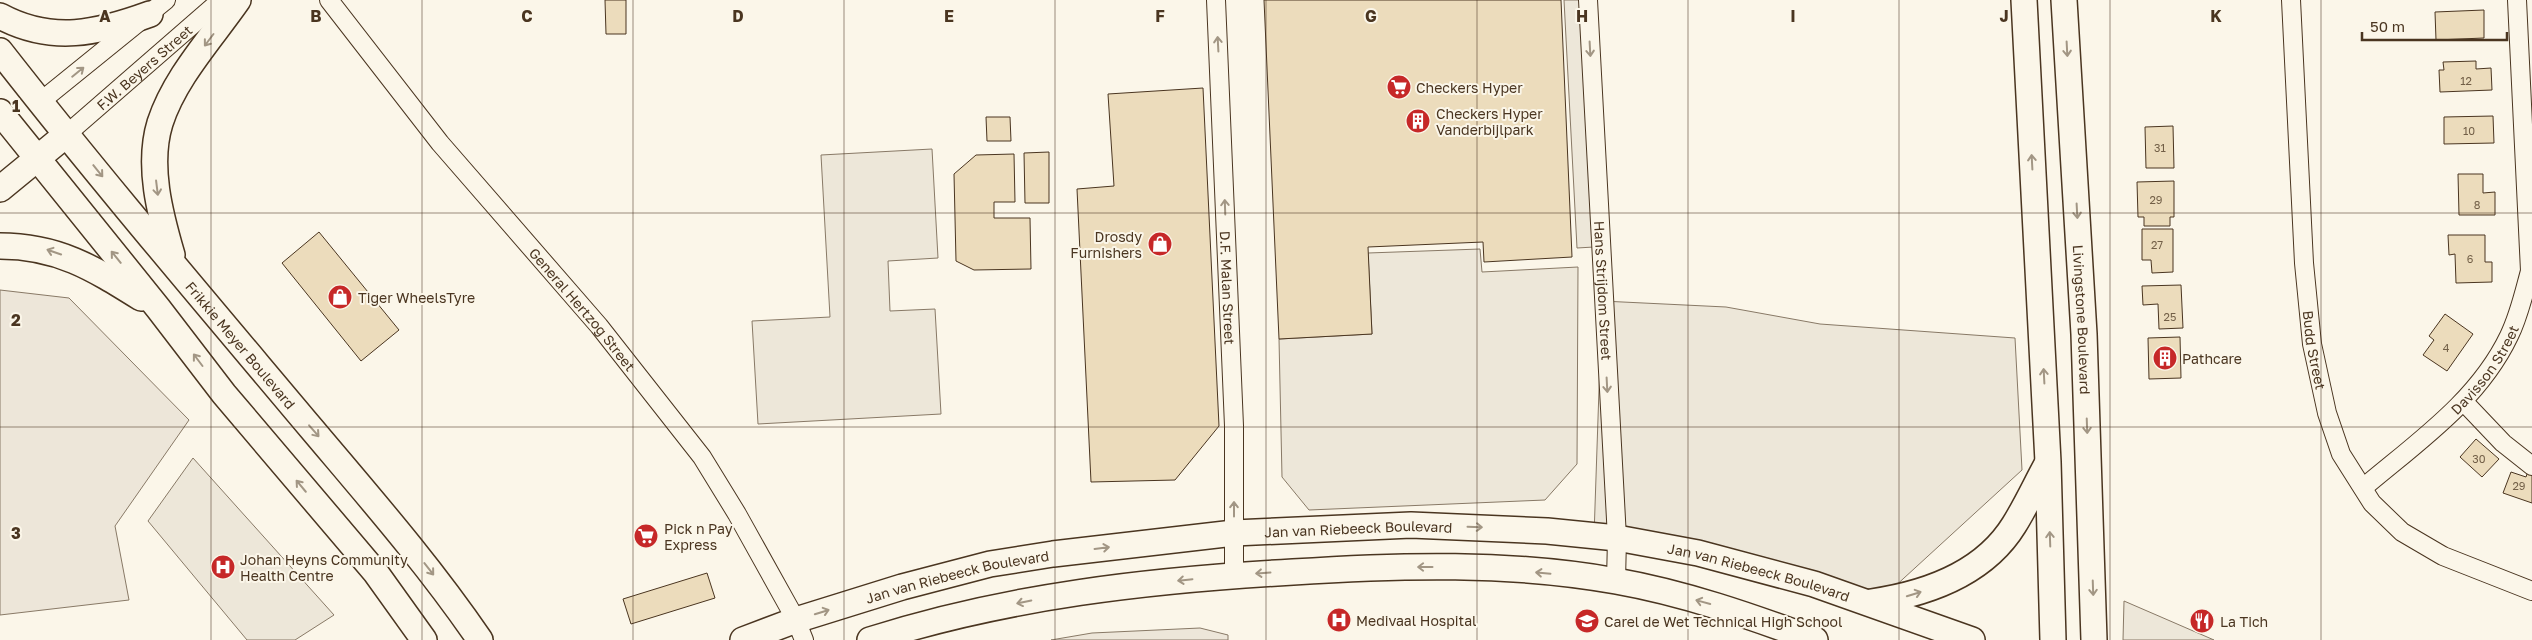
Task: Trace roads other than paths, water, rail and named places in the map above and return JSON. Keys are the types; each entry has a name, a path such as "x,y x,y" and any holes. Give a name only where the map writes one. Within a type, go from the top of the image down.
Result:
{"street":[{"name":"F.W. Beyers Street","path":"67,134 221,0"},
{"path":"175,265 160,216 156,178 156,152 160,124 180,83 238,0"},
{"name":"General Hertzog Street","path":"329,0 440,143 599,326 702,457 738,514 800,630"},
{"name":"D.F. Malan Street","path":"1216,0 1234,426 1234,575"},
{"name":"Hans Strijdom Street","path":"1588,0 1617,538 1616,581"},
{"path":"2024,0 2048,462 2053,640"},
{"name":"Livingstone Boulevard","path":"2064,0 2084,334 2094,640"},
{"name":"Budd Street","path":"2291,0 2304,263 2312,344 2330,422 2342,454 2372,503 2402,532 2443,556 2532,590"},
{"name":"Davisson Street","path":"2363,488 2464,402 2510,335 2531,271 2526,51 2517,0"},
{"path":"0,16 14,24 39,32 66,34 112,28 158,7"},
{"path":"158,7 40,102 4,125 36,158 158,308 224,394 376,573 424,640"},
{"name":"Frikkie Meyer Boulevard","path":"0,51 175,265 387,516 433,574 480,640"},
{"path":"0,189 67,134"},
{"path":"0,246 20,246 48,250 76,260 158,308"},
{"path":"2464,402 2504,443 2532,466"},
{"path":"1866,602 1907,597 1932,589 1959,577 1982,559 2013,526 2048,462"},
{"name":"Jan van Riebeeck Boulevard","path":"743,640 800,630 902,587 990,564 1053,554 1234,533 1411,525 1480,527 1617,538 1698,553 1774,572 1866,602 1972,640"},
{"path":"870,640 958,615 1039,598 1234,575 1347,568 1427,566 1509,570 1616,581 1709,603 1815,640"}],"place":[{"name":"Checkers Hyper","path":"1399,87"},
{"name":"Checkers Hyper Vanderbijlpark","path":"1418,121"},
{"name":"Drosdy Furnishers","path":"1160,244"},
{"name":"Tiger WheelsTyre","path":"340,297"},
{"name":"Pathcare","path":"2165,358"},
{"name":"Pick n Pay Express","path":"646,536"},
{"name":"Johan Heyns Community Health Centre","path":"223,567"},
{"name":"Medivaal Hospital","path":"1339,620"},
{"name":"Carel de Wet Technical High School","path":"1587,621"},
{"name":"La Tich","path":"2202,621"}]}
